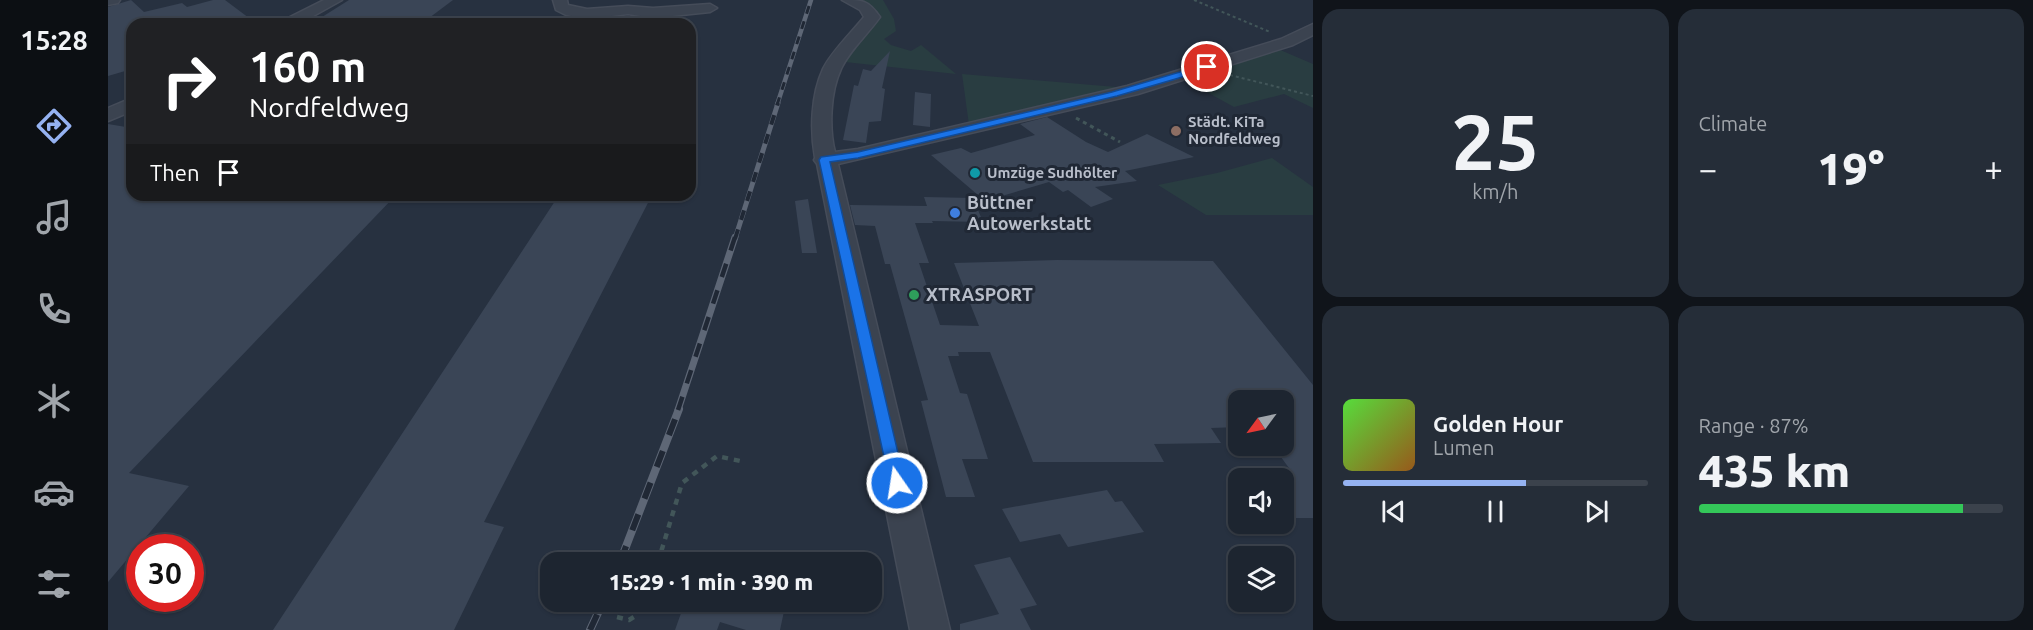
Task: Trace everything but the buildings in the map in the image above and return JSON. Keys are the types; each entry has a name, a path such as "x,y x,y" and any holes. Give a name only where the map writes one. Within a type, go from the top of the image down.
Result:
{"street":[{"path":"108,1 113,0"},
{"path":"292,18 307,0"},
{"path":"298,18 335,0"},
{"path":"560,0 561,7 571,12 587,14 628,10 653,13 710,8"},
{"path":"849,0 866,7 872,17 835,64 828,79 821,122 824,160 930,630"},
{"path":"824,160 858,155 1132,90 1290,41 1313,29"},
{"path":"108,115 126,107"}],"path":[{"path":"1194,0 1290,41"},
{"path":"1207,67 1236,77 1313,96"},
{"path":"1061,106 1092,129 1119,142"},
{"path":"661,552 682,483 717,456 745,462"},
{"path":"617,617 629,620 639,612"}],"green space":[{"path":"862,0 883,0 894,19 896,31 884,39 891,45 911,51 921,45 956,74 845,62 879,20 872,7"},
{"path":"1278,49 1313,64 1313,108 1284,94 1234,107 1183,79"},
{"path":"962,74 1128,88 969,125"},
{"path":"1272,158 1313,187 1313,215 1206,215 1158,185 1217,173"}],"railway":[{"path":"777,105 811,0"},
{"path":"735,239 778,103"},
{"path":"678,410 735,237"},
{"path":"624,552 679,409"},
{"path":"590,630 598,612"}],"place":[{"name":"Städt. KiTa Nordfeldweg","path":"1176,131"},
{"name":"Umzüge Sudhölter","path":"975,173"},
{"name":"Büttner Autowerkstatt","path":"955,213"},
{"name":"XTRASPORT","path":"914,295"}],"route":[{"path":"897,483 824,160 858,155 1114,94 1207,67"}]}
